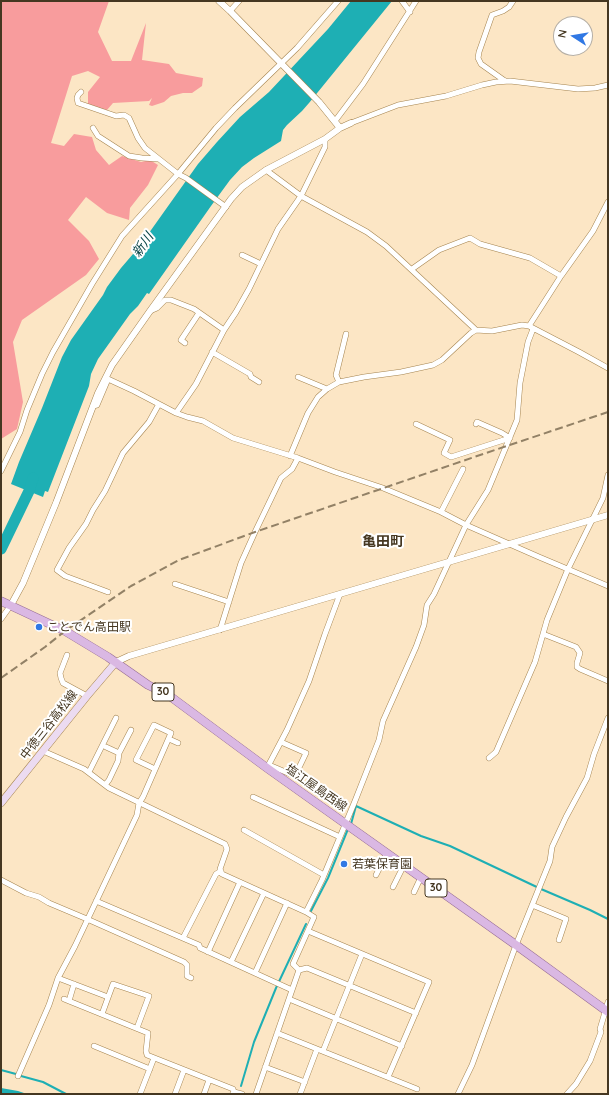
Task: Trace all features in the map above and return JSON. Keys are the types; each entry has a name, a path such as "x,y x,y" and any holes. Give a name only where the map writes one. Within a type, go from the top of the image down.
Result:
{"main road":[{"name":"塩江屋島西線","path":"6,603 65,631 116,662 148,685 167,694 607,1011"},
{"name":"中徳三谷高松線","path":"1,803 5,793 44,750 116,662"}],"street":[{"path":"219,1 319,102 340,128"},
{"path":"230,11 239,1"},
{"path":"1,471 20,432 27,410 53,352 92,284 122,236 178,174 216,128 282,64 338,1"},
{"path":"402,1 410,12"},
{"path":"335,121 363,84 416,1"},
{"path":"505,81 481,64 478,58 492,14 503,11 509,7 513,1"},
{"path":"1,620 6,603 23,583 53,511 98,393 112,365 223,205 242,186 266,170 325,138 340,128 398,105 446,96 482,85 505,81 578,89 608,85"},
{"path":"81,92 77,98 78,103 116,116 124,115 128,118 145,148 178,174 186,178 223,205"},
{"path":"93,128 98,136 129,156 158,159"},
{"path":"176,413 196,384 224,330 246,295 278,229 301,196 325,147 325,138"},
{"path":"266,170 301,196 372,236 386,246 476,330"},
{"path":"306,912 340,837 348,825 378,740 383,721 420,637 424,625 427,605 434,594 466,525 488,490 517,420 520,383 531,328 561,276 593,231 608,202"},
{"path":"412,269 439,250 470,238 480,244 530,258 561,276"},
{"path":"242,255 261,264"},
{"path":"150,310 157,308 166,300 171,300 194,309 224,330"},
{"path":"185,343 180,340 199,313"},
{"path":"290,456 308,413 318,397 327,389 339,382 401,372 432,364 442,360 476,330 492,331 522,325 579,352 608,368"},
{"path":"339,382 336,375 346,334"},
{"path":"212,352 250,374 251,377 259,382"},
{"path":"298,377 327,389"},
{"path":"93,406 97,405 108,379 187,418 203,421 233,438 298,458 383,488 608,586"},
{"path":"108,592 65,576 57,570 105,491 123,453 149,422 159,404"},
{"path":"476,424 477,422 510,438"},
{"path":"416,424 450,440 444,453 451,457 510,438"},
{"path":"220,630 241,563 281,478 292,469 298,458"},
{"path":"441,512 463,469"},
{"path":"489,758 496,752 535,662 547,620 568,569 602,498 608,475"},
{"path":"116,662 129,656 608,515"},
{"path":"175,584 229,602"},
{"path":"281,742 306,753 295,776 268,767 309,681 340,594"},
{"path":"543,634 576,647 580,653 577,667 608,681"},
{"path":"68,655 60,673 63,683 87,696"},
{"path":"89,772 116,718"},
{"path":"458,1094 472,1065 516,945 550,861 552,848 566,817 587,778 594,754 608,718"},
{"path":"18,1076 49,1005 58,978 137,816 139,803 143,797 169,739 171,733 154,725 136,760 155,769"},
{"path":"105,785 118,761 119,753 131,730"},
{"path":"169,739 178,743"},
{"path":"106,748 119,753"},
{"path":"44,750 84,768 109,788 225,844 227,849 220,869 222,874 287,903 314,917 293,964 300,970"},
{"path":"253,797 340,837"},
{"path":"244,830 324,875"},
{"path":"376,875 386,853"},
{"path":"393,887 404,866"},
{"path":"183,938 216,874 221,871"},
{"path":"414,892 421,877"},
{"path":"1,880 26,893 39,897 184,962 188,965 187,976 191,978"},
{"path":"208,952 240,882"},
{"path":"231,962 264,893"},
{"path":"96,901 199,945 200,948 208,952 292,990"},
{"path":"255,973 287,903"},
{"path":"532,905 566,919 559,940"},
{"path":"308,931 429,982 388,1077"},
{"path":"324,1051 362,954"},
{"path":"300,970 307,968 416,1013"},
{"path":"256,1094 300,970"},
{"path":"58,978 108,997"},
{"path":"74,984 66,1000 148,1033 147,1055 232,1089 234,1093 242,1094"},
{"path":"102,1014 113,984 149,996 137,1028"},
{"path":"290,999 402,1046"},
{"path":"567,1094 576,1084 590,1061 601,1032 600,1029 607,1011 608,1002"},
{"path":"277,1033 417,1089"},
{"path":"94,1046 150,1069"},
{"path":"300,1094 317,1049"},
{"path":"140,1094 154,1058"},
{"path":"266,1067 305,1082"},
{"path":"175,1094 184,1070"},
{"path":"204,1094 209,1080"}],"shaded area":[{"path":"1,1 109,1 98,32 112,61 131,61 146,23 142,60 169,64 176,73 203,78 202,86 192,93 183,93 171,96 164,102 152,106 149,105 152,98 149,101 113,103 107,110 88,106 88,92 100,77 88,71 72,76 51,143 64,146 74,134 92,137 96,150 109,165 122,156 141,162 150,160 158,165 148,185 130,208 129,220 107,213 86,197 68,220 89,241 99,259 86,275 22,320 13,342 23,402 17,429 1,439"}],"water":[{"path":"351,1 392,1 309,103 283,130 281,141 242,167 230,180 149,294 147,293 130,314 98,359 91,374 89,386 48,492 45,491 43,497 11,484 62,357 71,340 107,287 139,247 198,164 240,117 269,92 328,29"},
{"path":"1,1088 18,1091 27,1094 1,1094"}],"waterway":[{"name":"新川","path":"1,549 29,491 33,478"},
{"path":"351,824 356,806 421,836 450,846 608,919"},
{"path":"311,911 328,878 348,829"},
{"path":"241,1086 254,1042 276,988 306,924"},
{"path":"1,1070 16,1074"},
{"path":"21,1076 43,1082 66,1094"}],"railway":[{"path":"1,678 65,631 131,586 179,560 255,532 608,412"}],"place":[{"name":"ことでん高田駅","path":"39,627"},
{"name":"若葉保育園","path":"344,864"}],"district":[{"name":"亀田町","path":"383,542"}]}
